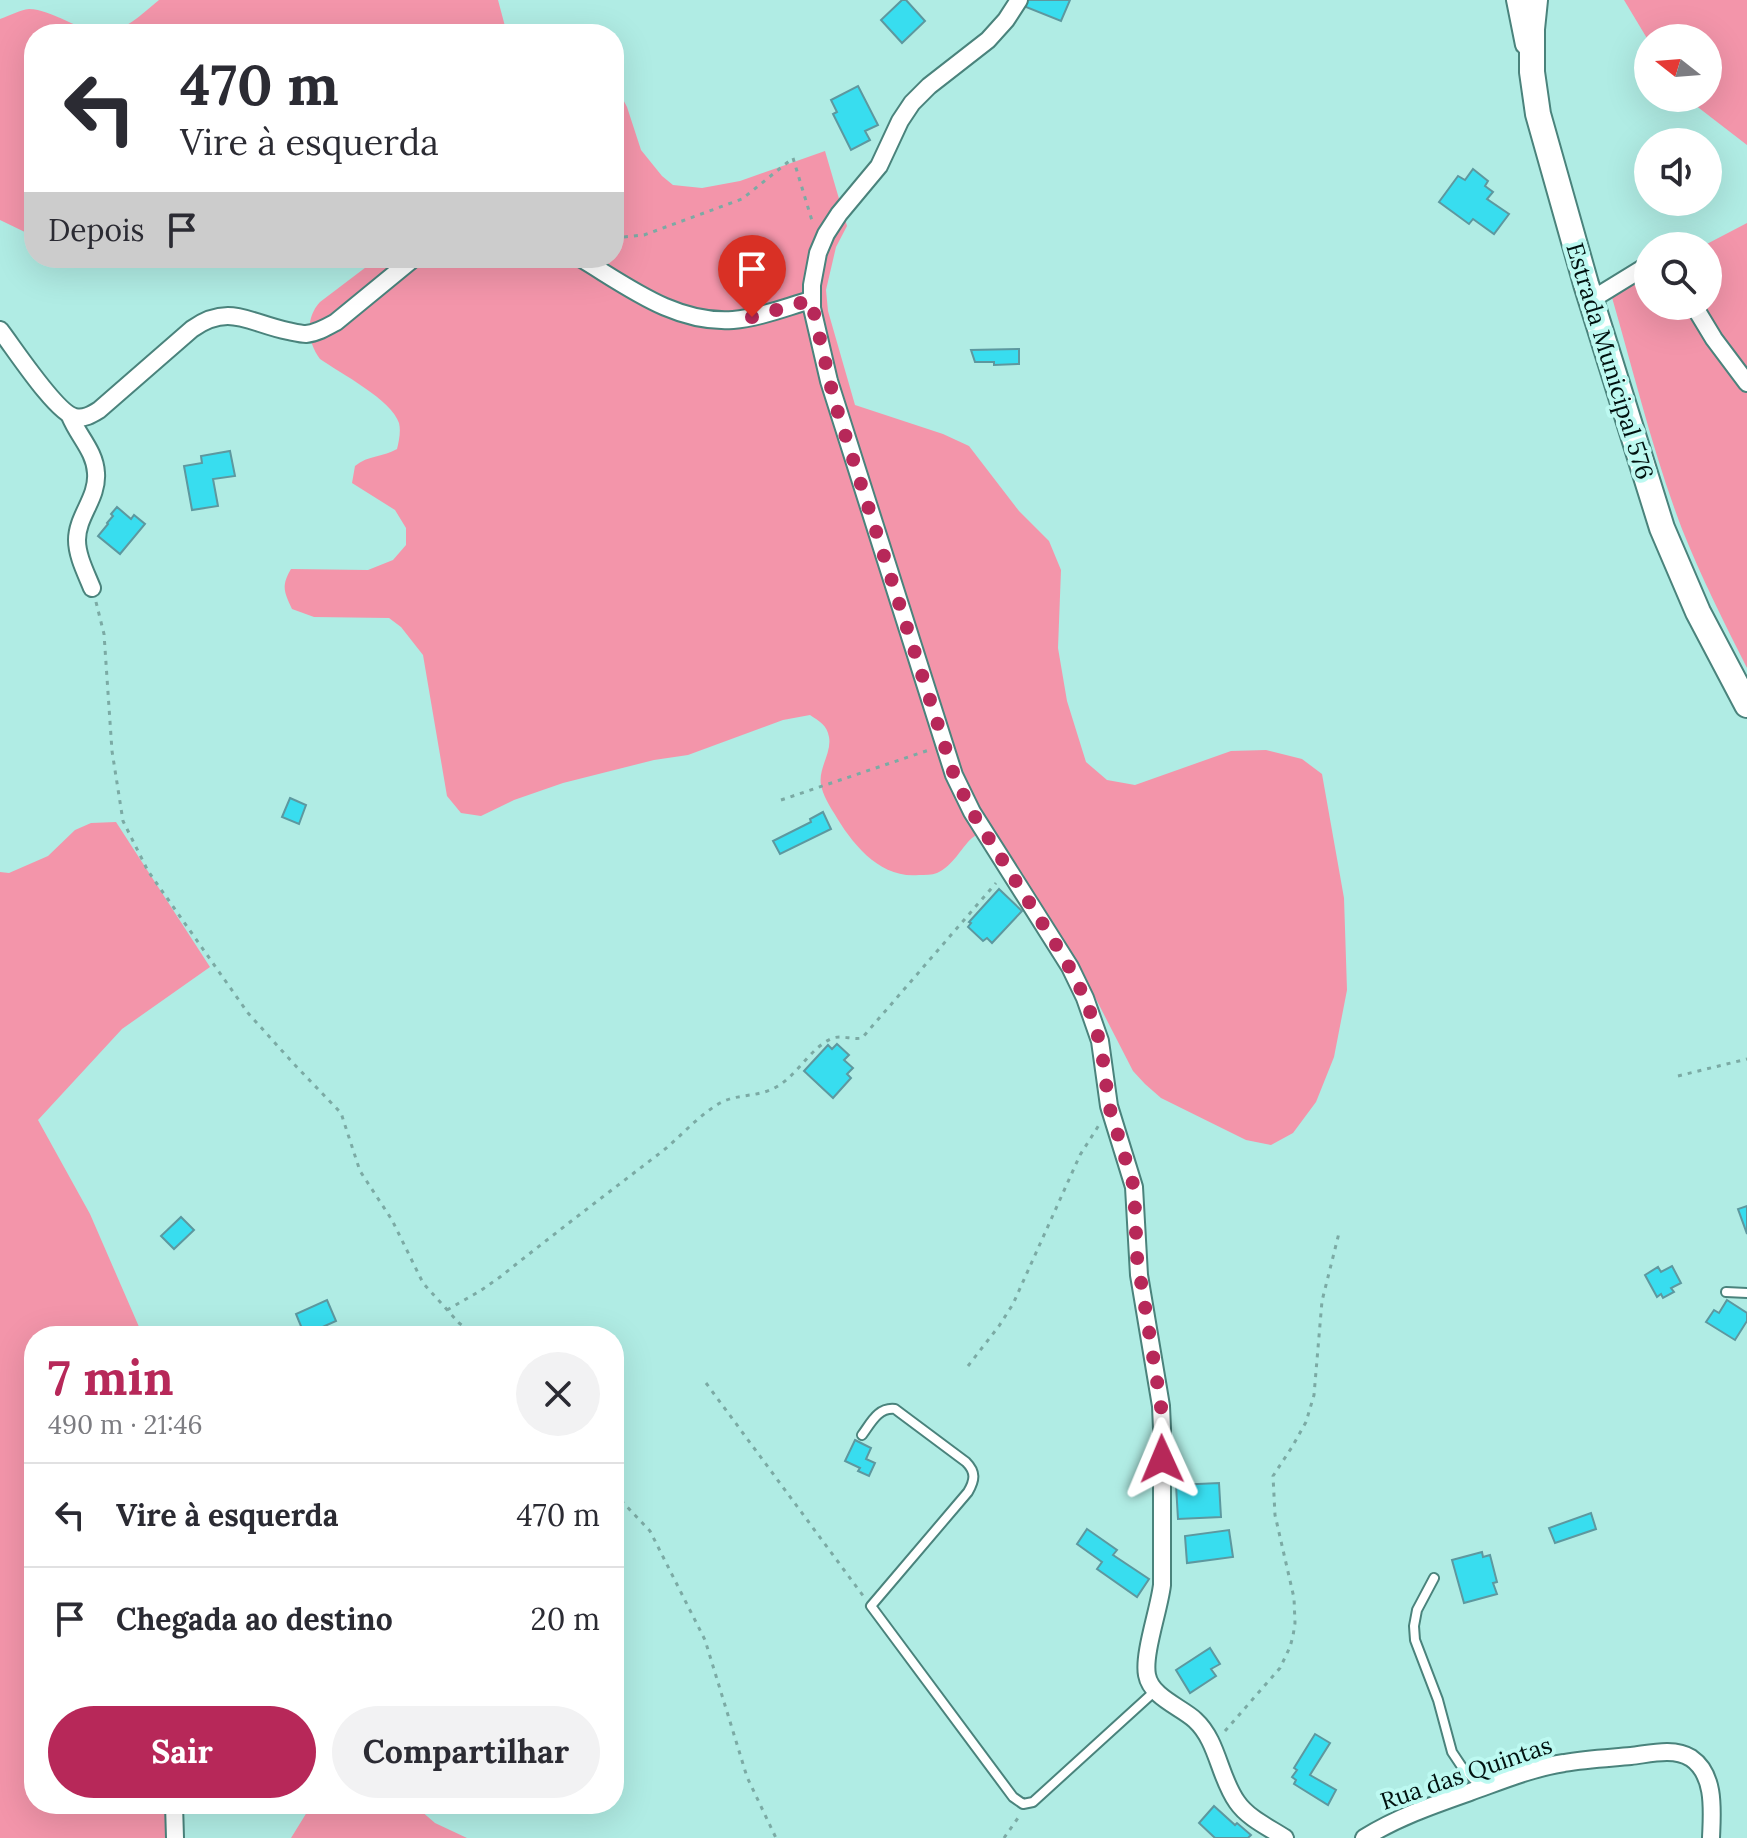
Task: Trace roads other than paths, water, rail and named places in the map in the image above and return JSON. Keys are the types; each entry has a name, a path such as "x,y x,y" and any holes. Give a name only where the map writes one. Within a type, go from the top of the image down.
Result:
{"main road":[{"name":"Estrada Municipal 576","path":"1535,0 1532,72 1538,114 1591,300 1662,528 1698,612 1747,705"}],"street":[{"path":"1019,0 988,40 917,97 900,121 882,160 839,214 820,247 811,300 834,400 954,775 965,800 1065,959 1085,998 1100,1041 1110,1111 1134,1187 1138,1266 1161,1406 1161,1591 1146,1670 1149,1681 1155,1691 1198,1722 1240,1807 1285,1838"},
{"path":"1515,0 1538,114"},
{"path":"70,416 84,418 95,413 205,320 221,315 237,316 307,334 336,322 402,268"},
{"path":"597,268 662,306 712,320 752,317 811,300"},
{"path":"1591,300 1634,274"},
{"path":"1702,320 1747,383"},
{"path":"0,330 53,400 70,416 91,452 97,474 94,494 77,536 80,557 92,588"},
{"name":"Rua das Quintas","path":"1364,1838 1401,1817 1565,1762 1665,1752 1680,1754 1698,1764 1707,1782 1712,1807 1711,1838"},
{"path":"174,1814 175,1838"}],"lane":[{"path":"1726,1292 1747,1293"},
{"path":"862,1435 878,1413 895,1409 966,1462 974,1474 968,1492 871,1606 1013,1797 1023,1804 1039,1797 1155,1691"},
{"path":"1434,1578 1416,1614 1415,1640 1438,1700 1452,1752 1482,1788"}]}
